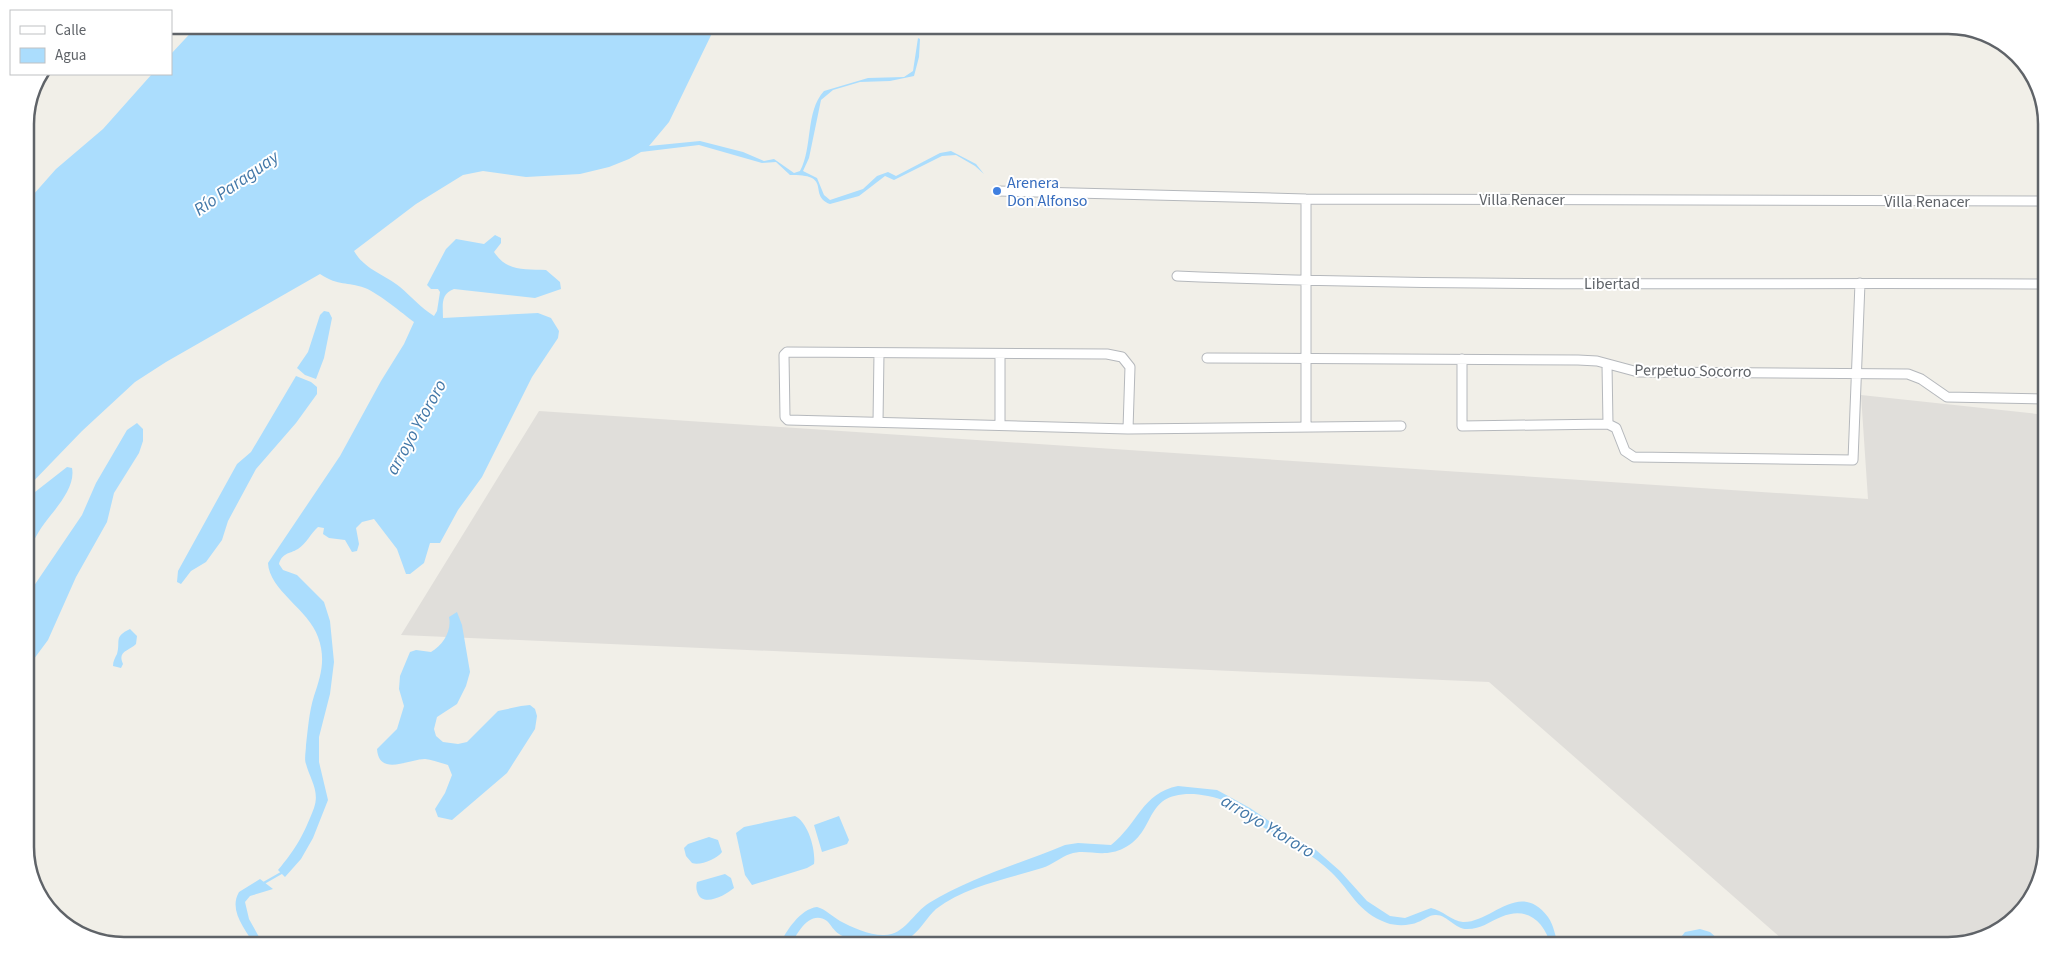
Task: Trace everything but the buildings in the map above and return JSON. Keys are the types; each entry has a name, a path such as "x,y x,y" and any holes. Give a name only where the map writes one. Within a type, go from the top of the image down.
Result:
{"street":[{"name":"Villa Renacer","path":"998,191 1306,199 2038,201"},
{"path":"1306,199 1306,427"},
{"name":"Libertad","path":"1177,276 1306,281 2038,284"},
{"path":"1462,359 1462,426 1608,424 1616,428 1624,451 1634,457 1852,460 1860,283"},
{"path":"1128,429 1130,368 1122,357 1108,354 1000,355 787,352 784,355 786,419 1128,429 1401,426"},
{"path":"878,422 879,353"},
{"path":"1000,355 1000,424"},
{"name":"Perpetuo Socorro","path":"1208,358 1578,360 1597,361 1638,372 1857,372 1908,374 1947,397 2038,398"},
{"path":"1607,365 1608,424"}],"shaded area":[{"path":"1861,395 2038,414 2037,865 2020,902 2007,915 1988,928 1966,936 1780,937 1489,682 401,635 539,411 1868,499"}],"water":[{"name":"Río Paraguay","path":"190,34 712,34 669,122 649,146 700,141 743,152 764,161 774,159 794,173 800,171 804,162 811,119 818,99 824,91 868,78 904,77 913,71 918,38 920,39 919,57 914,76 890,81 860,82 833,90 821,100 809,158 803,171 817,178 824,195 830,200 863,189 877,176 888,172 896,176 940,153 951,151 976,164 984,174 975,166 956,155 942,156 894,180 885,176 859,196 830,204 820,196 816,181 812,178 790,175 776,162 762,163 699,145 641,152 609,167 580,174 526,177 483,171 463,175 416,204 354,251 364,263 394,282 434,316 437,311 440,292 438,289 431,289 427,285 446,249 456,239 484,244 495,235 501,238 501,243 494,252 505,263 517,268 546,270 560,282 561,289 535,298 454,289 444,297 443,318 538,313 551,318 559,331 558,338 532,377 482,477 458,510 440,543 430,543 424,563 410,574 406,574 397,549 374,519 362,522 356,528 359,544 357,551 352,552 345,540 329,538 323,534 324,528 318,527 301,547 280,560 279,564 283,570 297,575 324,602 330,621 334,662 330,694 319,737 319,762 328,800 313,838 301,859 285,877 278,870 303,834 316,802 314,785 305,757 311,708 322,667 322,653 313,627 275,582 270,573 268,563 340,456 381,381 404,344 414,322 365,288 333,281 320,274 166,362 135,382 82,431 34,481 34,194 56,169 103,129 151,75 172,75 172,53"},
{"path":"324,311 329,312 332,318 324,358 316,379 305,375 297,368 308,352 320,315"},
{"path":"296,376 311,382 317,387 317,394 296,423 256,469 228,521 222,540 206,562 191,571 181,584 177,582 178,571 237,464 251,452"},
{"path":"137,423 143,429 143,441 139,453 114,493 107,522 76,577 48,640 34,659 34,586 82,515 96,483 127,430"},
{"path":"67,467 72,468 71,483 68,491 34,540 34,493"},
{"path":"457,612 462,625 470,672 466,686 457,704 437,717 434,729 436,736 443,742 458,744 467,742 498,711 521,706 530,705 535,709 537,716 535,729 507,773 452,820 438,817 435,809 445,793 452,775 448,765 425,759 389,764 383,762 379,757 377,749 397,729 404,706 399,689 400,676 410,652 416,650 431,652 435,649 446,637 450,622 449,617"},
{"path":"130,629 137,636 136,644 123,654 121,668 113,666 118,650 119,637"},
{"path":"1178,786 1217,790 1250,808 1291,836 1316,850 1340,871 1367,901 1390,916 1405,918 1431,908 1455,920 1463,922 1474,921 1516,902 1527,902 1537,906 1548,917 1556,937 1548,937 1544,929 1533,918 1519,913 1501,917 1481,927 1472,929 1458,927 1439,915 1411,924 1398,925 1387,923 1362,907 1324,865 1307,853 1259,824 1230,803 1213,797 1194,794 1177,795 1166,799 1152,814 1135,841 1124,848 1109,853 1076,852 1046,867 960,894 936,909 911,937 843,936 827,921 815,918 809,920 795,937 784,937 799,916 817,907 840,921 866,932 883,935 897,932 929,903 979,878 1065,845 1078,843 1111,845 1128,828 1148,802 1166,790"},
{"path":"795,816 804,824 810,837 814,851 814,864 807,868 752,885 745,875 736,833 744,827"},
{"path":"839,816 849,840 847,844 822,852 814,825"},
{"path":"709,837 718,840 722,852 708,861 699,864 692,863 686,856 684,848 688,844"},
{"path":"725,874 731,878 734,888 715,899 705,900 701,898 697,891 697,882"},
{"path":"260,879 273,889 250,896 245,902 249,919 259,937 249,937 243,927 236,906 239,892"},
{"path":"1700,929 1710,932 1716,937 1681,937 1685,932"}],"waterway":[{"name":"arroyo Ytororo","path":"262,884 283,872"}],"place":[{"name":"Arenera Don Alfonso","path":"997,191"}]}
